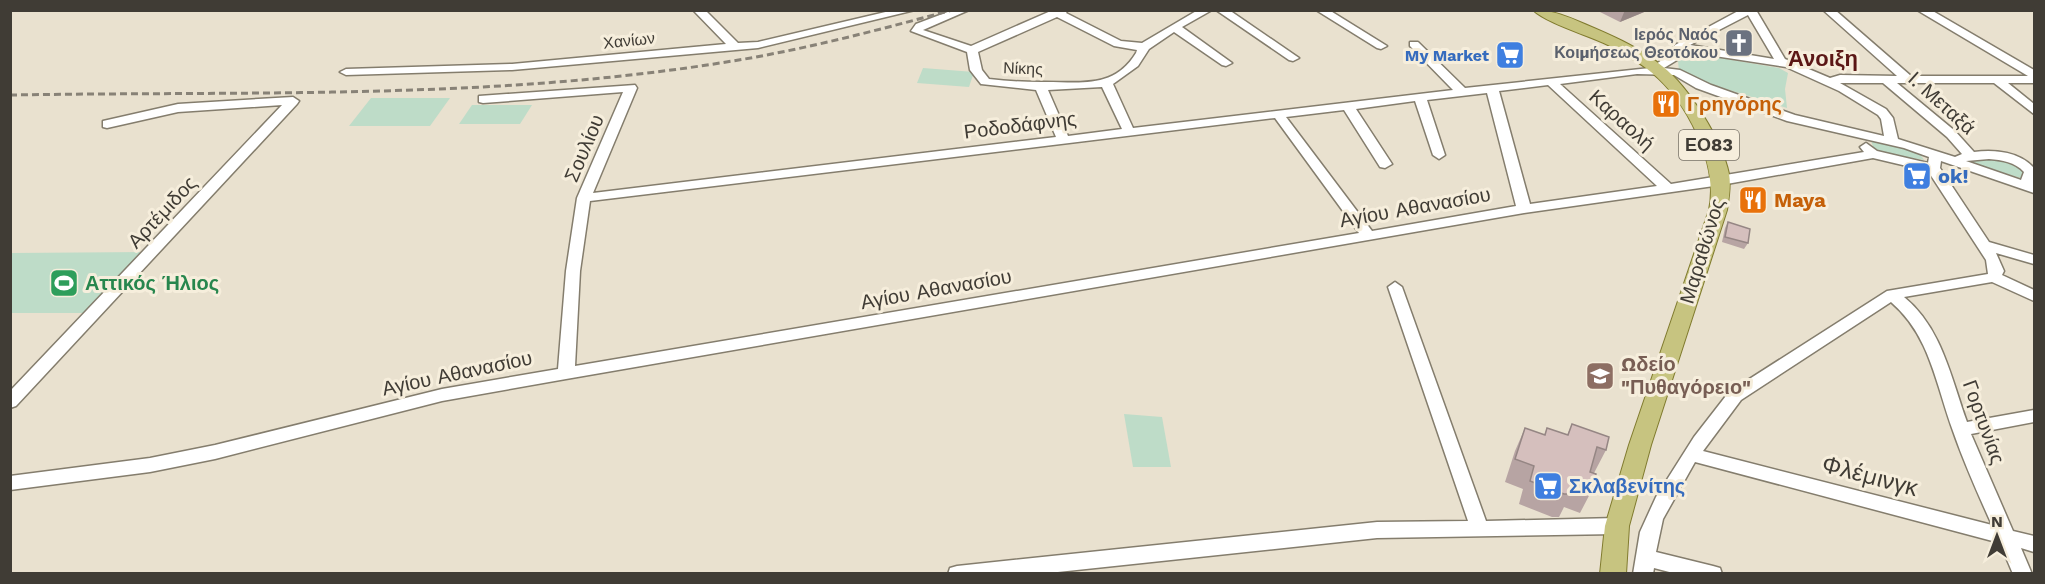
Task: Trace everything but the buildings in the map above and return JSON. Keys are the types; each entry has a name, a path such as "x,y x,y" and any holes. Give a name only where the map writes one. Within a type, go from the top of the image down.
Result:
{"main road":[{"name":"Μαραθώνος","path":"1540,10 1623,48 1665,73 1706,138 1717,162 1721,181 1718,210 1649,415 1617,526 1613,573"}],"street":[{"path":"698,10 735,47"},
{"name":"Χανίων","path":"346,72 512,67 735,47 786,39 910,10"},
{"path":"964,10 920,26 916,31 972,50"},
{"path":"1130,132 1106,82 1121,75 1141,55 1144,47 1174,27 1206,10"},
{"path":"1221,10 1293,58"},
{"path":"1321,10 1381,46"},
{"path":"1665,73 1679,47 1750,10 1777,57 1786,64"},
{"path":"1828,10 1909,80"},
{"path":"1922,10 2029,68 2034,75"},
{"path":"1061,12 1118,44 1144,47"},
{"name":"Νίκης","path":"1061,12 972,50 976,70 985,82 1040,85 1106,82"},
{"path":"1174,27 1226,63"},
{"path":"1414,44 1462,92"},
{"path":"1679,47 1786,64 1855,94 1887,118 1892,142"},
{"path":"1665,73 1673,58"},
{"path":"1665,73 1780,114 1892,142 1934,162 1993,260 1996,271 1994,277"},
{"name":"Ροδοδάφνης","path":"584,198 1462,92 1665,73"},
{"path":"1828,82 1840,79 2034,80"},
{"name":"Ι. Μεταξά","path":"1887,80 1951,134 1970,156"},
{"path":"1997,80 2034,110"},
{"name":"Καραολή","path":"1551,82 1667,188"},
{"path":"1040,85 1064,140"},
{"name":"Σουλίου","path":"483,99 631,88 584,198 573,271 566,373"},
{"path":"1492,89 1524,209"},
{"path":"1420,97 1439,155"},
{"name":"Αρτέμιδος","path":"10,402 293,101 178,108 107,124"},
{"path":"1348,106 1385,164"},
{"path":"1278,114 1369,237"},
{"path":"1862,136 1864,144 1873,154 1958,164 2030,187 2031,172 2028,162 2002,156 1970,156 1961,158 1958,164"},
{"name":"Αγίου Αθανασίου","path":"10,483 150,465 215,452 442,395 566,373 1524,209 1721,181 1873,154"},
{"path":"1985,246 2034,259"},
{"path":"1713,573 1644,566 1649,531 1658,508 1721,411 1735,396 1892,295 1994,277 2034,296"},
{"path":"1395,287 1480,530"},
{"name":"Γορτυνίας","path":"1892,295 1906,304 1919,321 1935,353 1961,429 2023,573"},
{"path":"1961,429 2034,416"},
{"name":"Φλέμινγκ","path":"1693,455 2034,544"},
{"path":"957,573 1377,530 1617,526"}],"green space":[{"path":"1685,52 1779,68 1788,73 1785,89 1787,108 1694,79 1679,71 1678,61"},
{"path":"923,68 974,72 969,87 917,83"},
{"path":"371,98 450,98 430,126 349,126"},
{"path":"472,105 532,105 520,124 459,124"},
{"path":"1871,141 1885,141 1908,147 1924,160 1878,152"},
{"path":"1972,159 2007,160 2027,172 2024,179 1977,165 1972,161"},
{"name":"Αττικός Ήλιος","path":"147,252 90,313 11,313 10,253"},
{"path":"1124,414 1162,417 1171,467 1133,467"}],"railway":[{"path":"10,95 277,93 544,83 632,75 779,53 952,10"}],"place":[{"name":"Ιερός Ναός Κοιμήσεως Θεοτόκου","path":"1739,43"},
{"name":"My Market","path":"1510,55"},
{"name":"Γρηγόρης","path":"1666,104"},
{"name":"ok!","path":"1917,176"},
{"name":"Maya","path":"1753,200"},
{"name":"Αττικός Ήλιος","path":"64,283"},
{"name":"Ωδείο \"Πυθαγόρειο\"","path":"1600,376"},
{"name":"Σκλαβενίτης","path":"1548,486"}],"district":[{"name":"Άνοιξη","path":"1823,58"}]}
